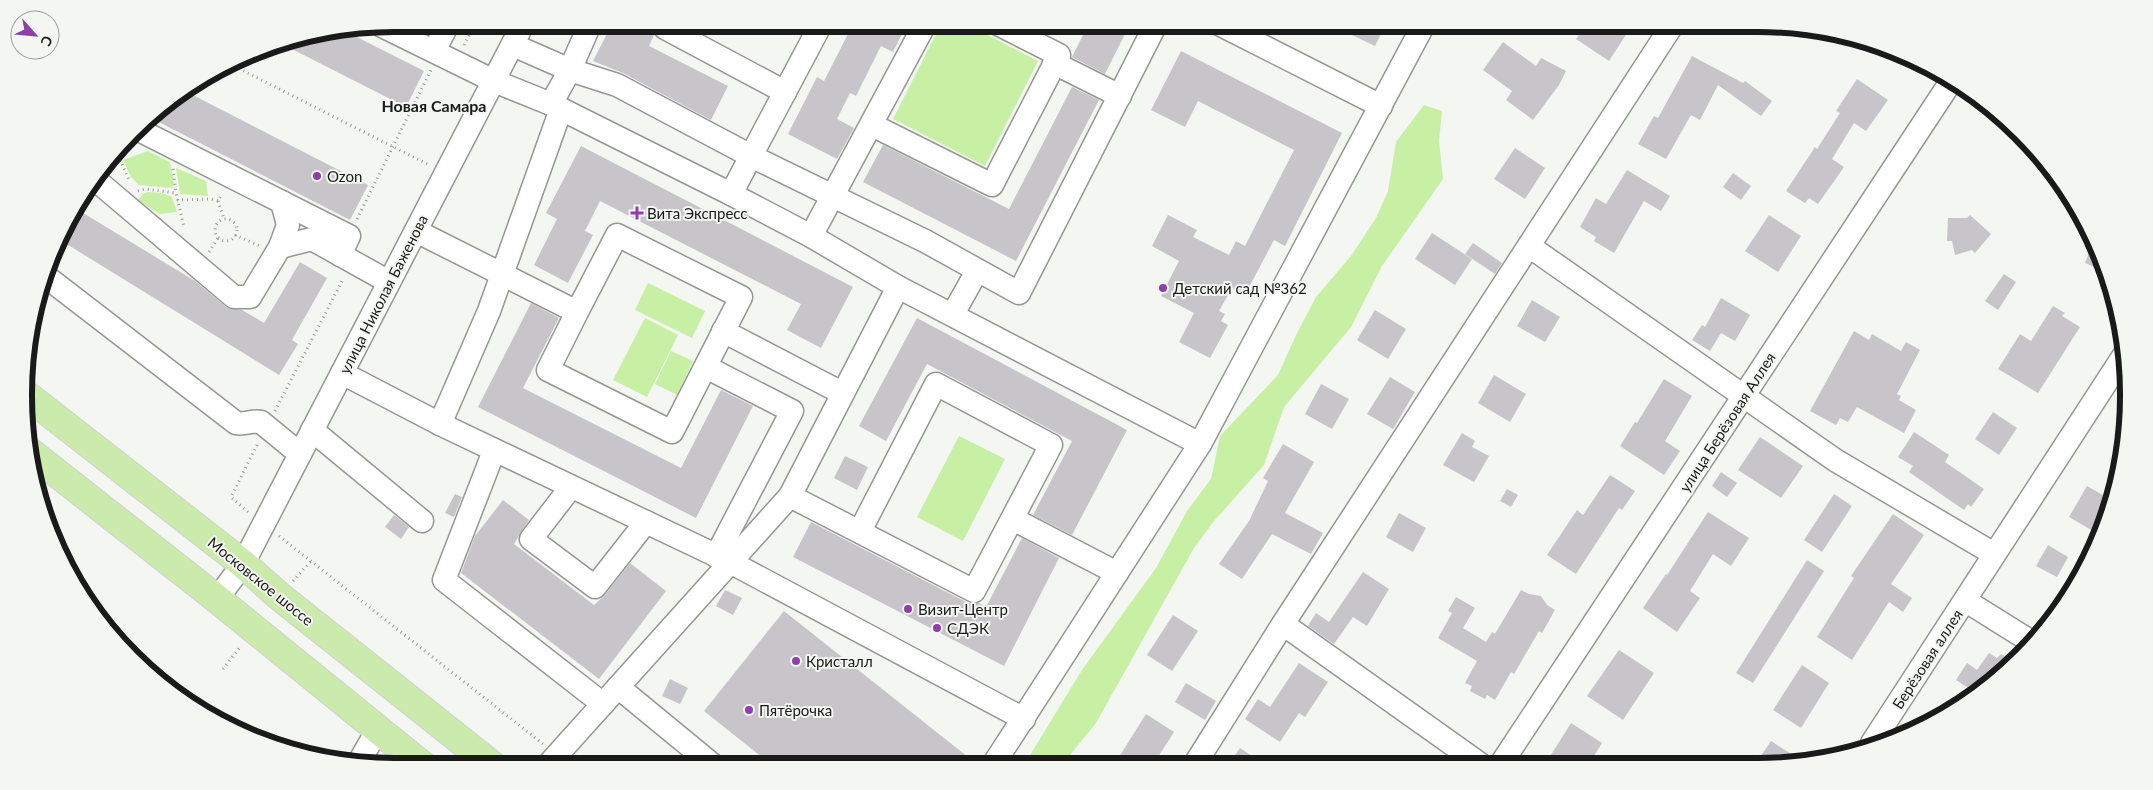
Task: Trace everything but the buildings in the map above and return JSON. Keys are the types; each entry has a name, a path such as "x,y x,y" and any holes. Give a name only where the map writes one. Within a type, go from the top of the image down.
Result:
{"main road":[{"name":"Московское шоссе","path":"32,401 243,564 325,633 483,758"},
{"path":"38,458 217,599 413,758"}],"street":[{"path":"394,32 494,81 556,106 731,194 811,236 898,287 1200,444"},
{"path":"436,53 445,32"},
{"name":"улица Николая Баженова","path":"217,599 243,564 520,32"},
{"path":"440,424 482,328 502,275 556,106 587,32"},
{"path":"672,32 785,92"},
{"path":"731,194 817,32"},
{"path":"811,236 921,32"},
{"path":"872,125 992,185 1059,55 1014,32"},
{"path":"513,45 570,70 616,86 751,156 925,241 1020,293 1152,32"},
{"path":"1235,32 1381,106"},
{"path":"998,758 1200,444 1420,32"},
{"path":"1199,758 1283,624 1668,32"},
{"path":"1054,63 1120,96"},
{"name":"улица Берёзовая Аллея","path":"1504,758 1948,87"},
{"path":"145,133 282,202 389,282"},
{"path":"101,184 234,297 250,296 278,250 288,225 282,202"},
{"path":"416,231 577,312"},
{"path":"617,235 741,296 723,331 672,432 548,370 617,235"},
{"path":"278,250 312,239 347,251"},
{"path":"1528,246 1835,460 1994,554"},
{"path":"953,314 977,271"},
{"path":"51,281 236,423 243,425 256,421 267,427 300,454"},
{"path":"555,758 618,687 723,559 790,496 898,287"},
{"path":"723,331 842,393"},
{"name":"Берёзовая аллея","path":"1875,738 2119,363"},
{"path":"706,367 792,411 723,559"},
{"path":"342,373 440,424 723,559 1024,719"},
{"path":"790,496 974,591 1051,445 936,384 860,531"},
{"path":"312,430 422,521"},
{"path":"494,450 444,580 603,704"},
{"path":"571,487 531,539 595,587 646,522"},
{"path":"1012,519 1118,573"},
{"path":"1966,601 2027,638"},
{"path":"1283,624 1472,758"},
{"path":"618,687 704,758"},
{"path":"363,756 378,729"}],"path":[{"path":"436,53 267,427 231,497 548,758"},
{"path":"239,68 446,174"},
{"path":"224,219 218,201 231,177"},
{"path":"135,192 145,188 176,194 184,228 172,244"},
{"path":"177,200 211,199 218,201"},
{"path":"228,219 236,225 235,235 228,241 218,238 214,229 219,221 228,219"},
{"path":"235,235 278,250"}],"green space":[{"path":"937,32 982,32 1038,61 985,166 893,119"},
{"path":"1424,105 1442,111 1439,141 1443,179 1382,266 1351,327 1284,407 1264,465 1214,521 1194,548 1096,723 1068,758 1028,758 1082,670 1156,568 1187,511 1211,479 1220,436 1278,375 1316,297 1351,256 1376,218 1388,191 1396,142"},
{"path":"148,151 170,162 174,184 172,188 139,185 131,177 123,160"},
{"path":"176,168 206,181 208,196 180,194"},
{"path":"148,192 162,193 172,197 177,212 159,214 138,200 143,194"},
{"path":"648,283 705,311 692,338 635,310"},
{"path":"645,318 678,335 647,397 613,380"},
{"path":"671,351 693,361 677,395 655,384"},
{"path":"959,436 1005,459 963,541 917,517"}],"place":[{"name":"Ozon","path":"317,176"},
{"name":"Вита Экспресс","path":"637,213"},
{"name":"Детский сад №362","path":"1163,288"},
{"name":"Визит-Центр","path":"908,609"},
{"name":"СДЭК","path":"937,628"},
{"name":"Кристалл","path":"796,661"},
{"name":"Пятёрочка","path":"749,710"}],"district":[{"name":"Новая Самара","path":"434,105"}]}
